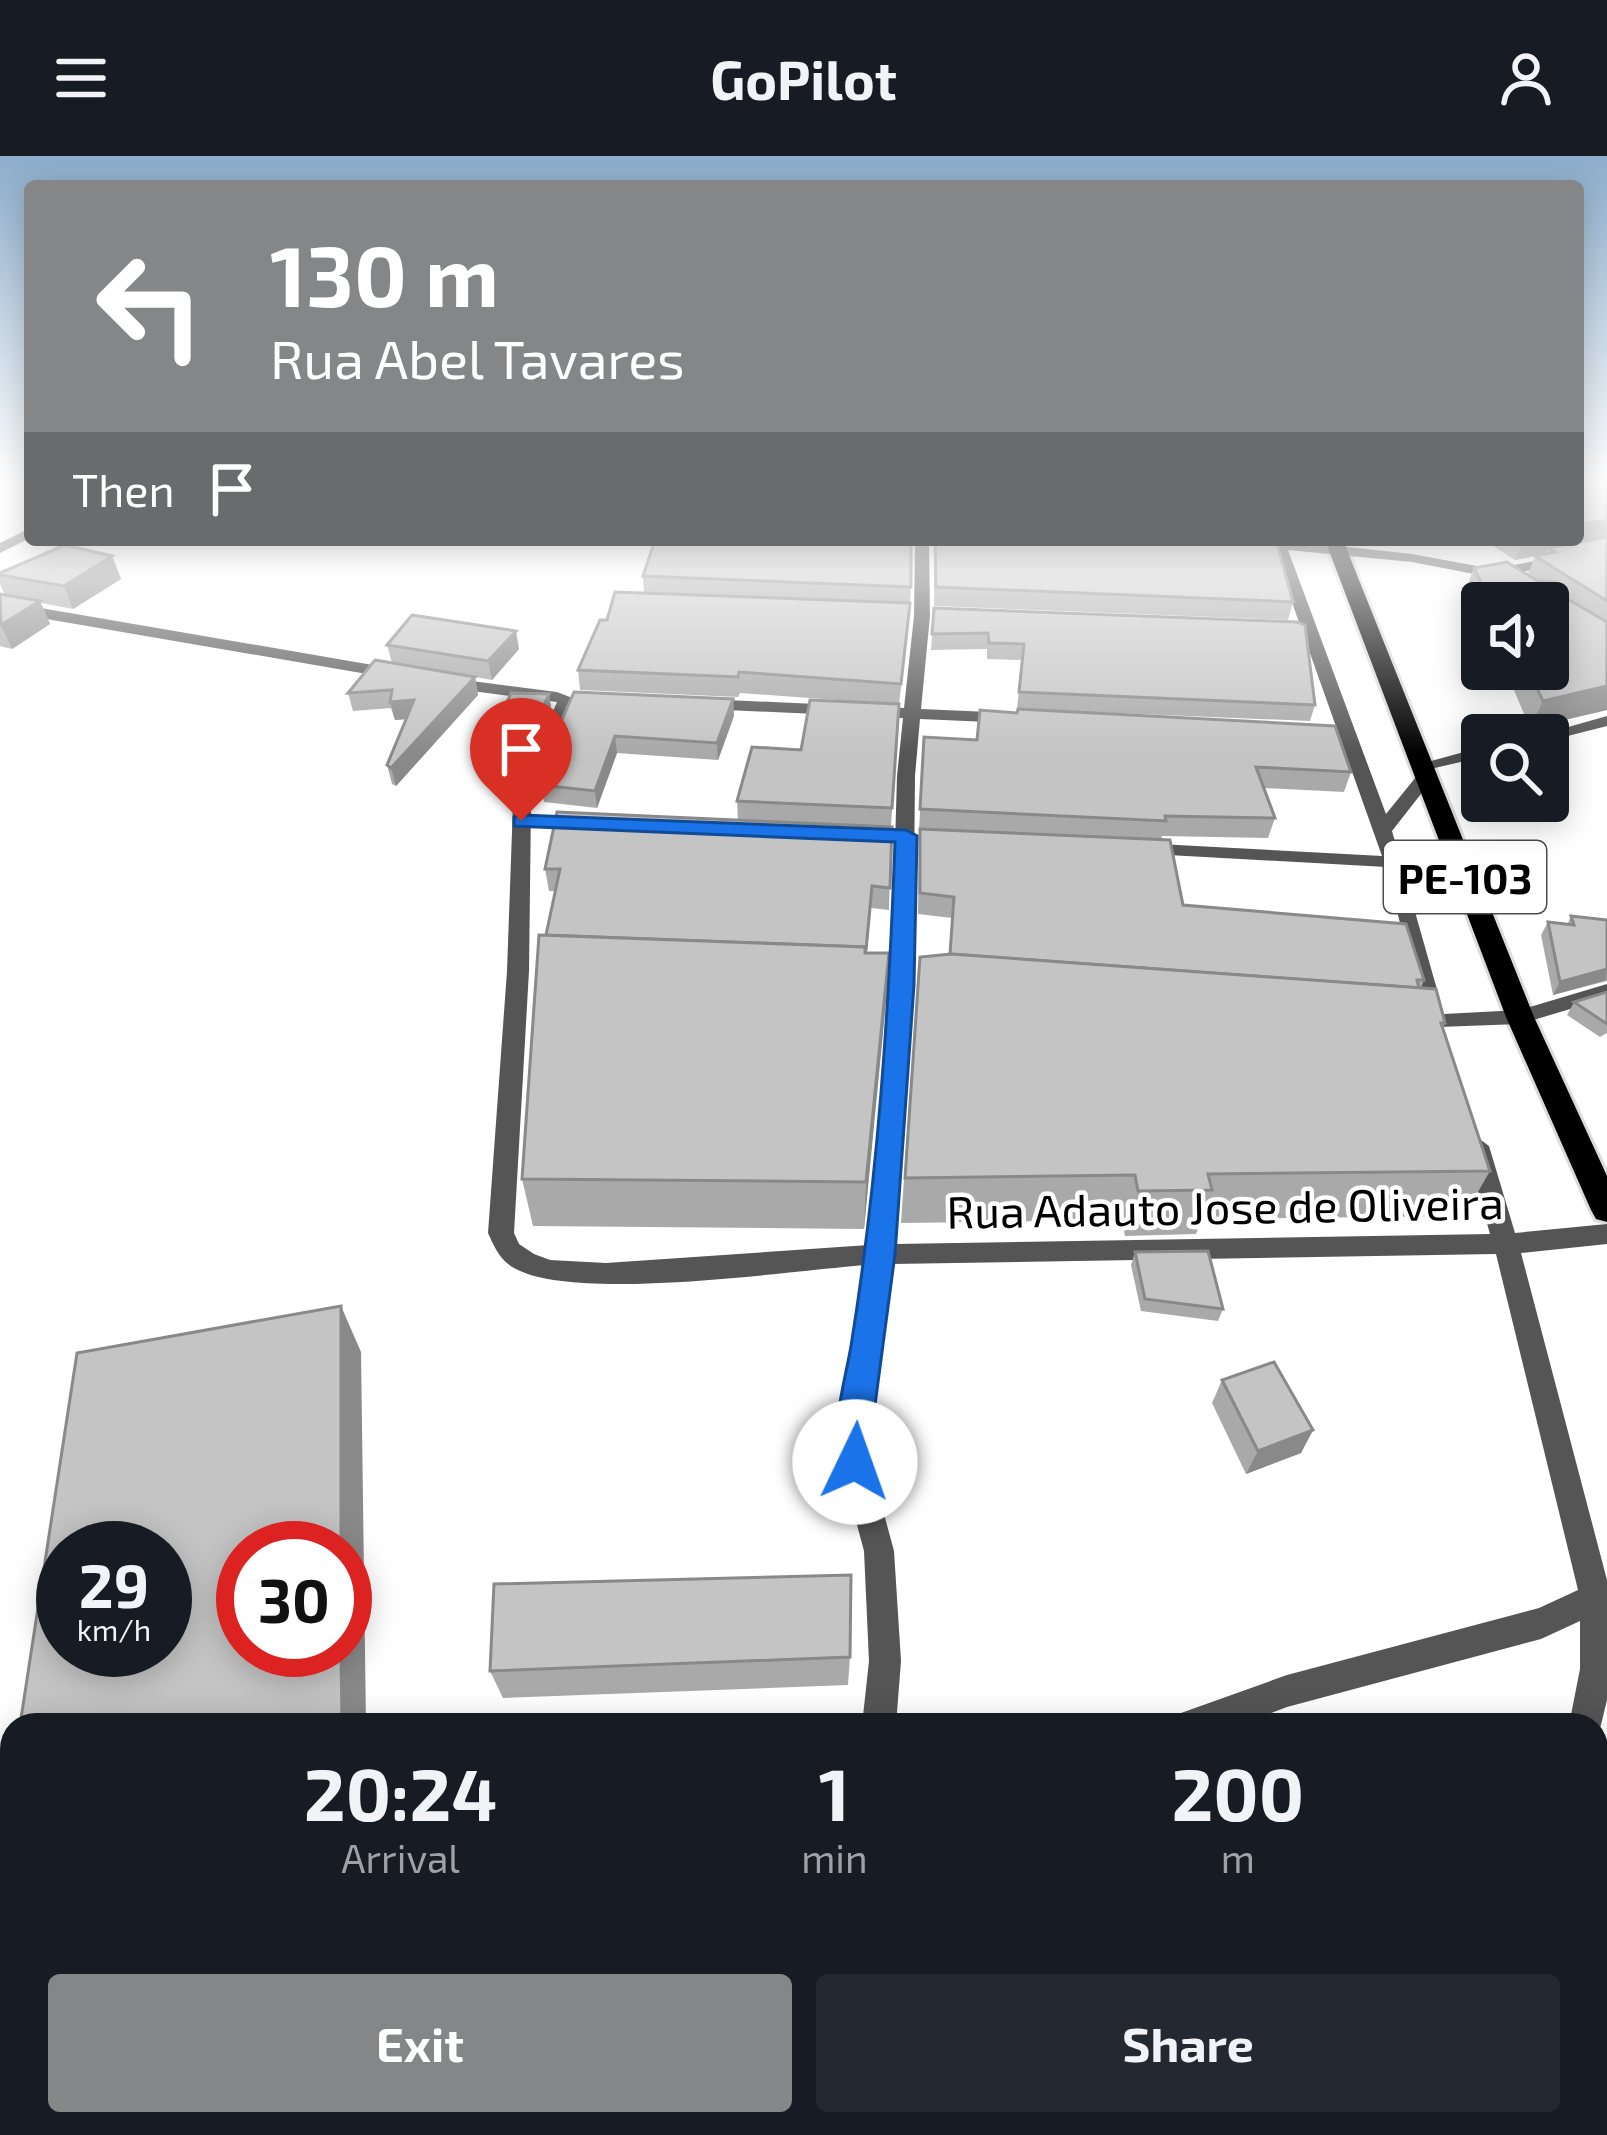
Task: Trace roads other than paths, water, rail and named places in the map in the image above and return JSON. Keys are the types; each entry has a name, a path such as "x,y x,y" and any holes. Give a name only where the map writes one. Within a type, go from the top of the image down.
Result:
{"main road":[{"name":"PE-103","path":"1346,569 1520,1018 1607,1210"}],"street":[{"path":"880,1713 885,1661 879,1551 855,1462 857,1407 880,1254 901,985 910,712 923,616 922,569"},
{"path":"1288,569 1309,630 1333,732 1394,862 1440,1035"},
{"path":"1473,569 1493,573 1511,569"},
{"path":"1493,573 1507,582"},
{"name":"Rua Adauto Jose de Oliveira","path":"0,606 469,686 578,699 522,804 532,822 529,972 501,1233 510,1251 525,1262 550,1270 607,1274 880,1254 1506,1244 1607,1234"},
{"path":"1287,629 1309,630"},
{"path":"679,703 1027,719"},
{"path":"1569,731 1607,721"},
{"path":"1382,830 1424,771 1461,759"},
{"path":"1115,847 1394,862"},
{"path":"1391,1021 1440,1035 1520,1018 1607,991"},
{"path":"1472,1130 1506,1244 1596,1598 1596,1669 1588,1713"},
{"path":"1226,1713 1287,1691 1541,1623 1596,1598"}]}
